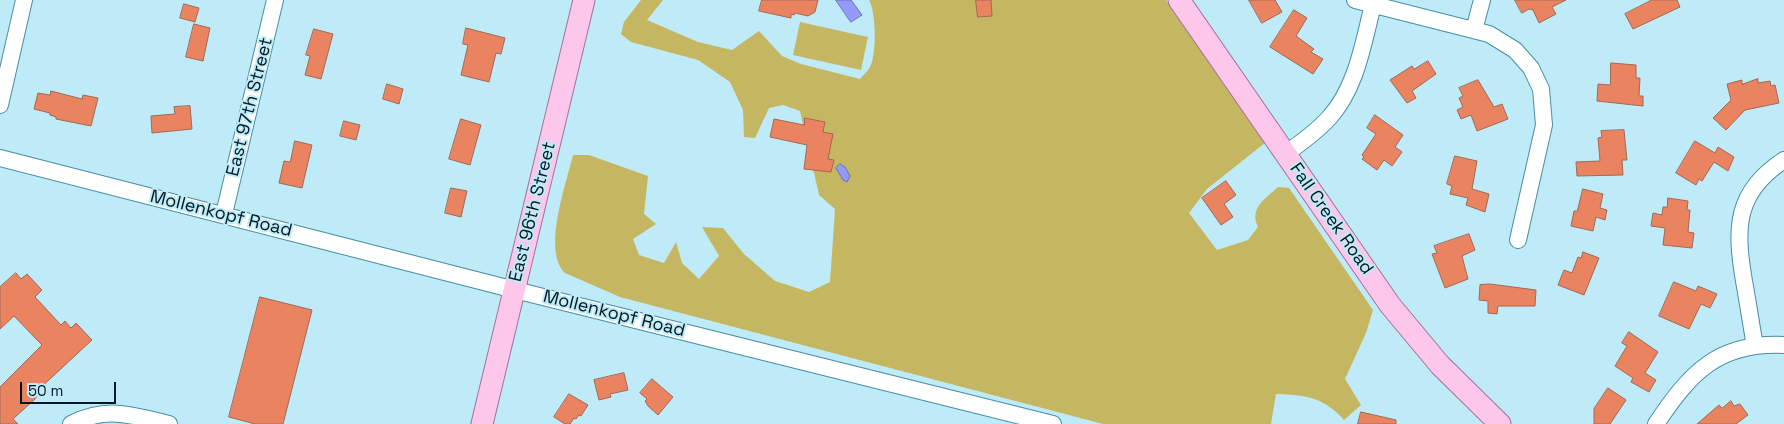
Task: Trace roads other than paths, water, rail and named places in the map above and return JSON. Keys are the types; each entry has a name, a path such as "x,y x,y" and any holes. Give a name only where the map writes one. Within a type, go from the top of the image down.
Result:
{"main road":[{"name":"East 96th Street","path":"482,424 584,0"},
{"name":"Fall Creek Road","path":"1179,0 1402,320 1440,365 1500,424"}],"street":[{"path":"0,105 24,0"},
{"name":"East 97th Street","path":"224,214 275,0"},
{"path":"1355,0 1474,30 1500,39 1520,54 1533,73 1544,101 1544,131 1518,240"},
{"path":"1474,30 1482,0"},
{"path":"1285,154 1321,126 1347,92 1354,75 1373,4"},
{"name":"Mollenkopf Road","path":"0,158 514,290 1053,424"},
{"path":"1755,346 1739,249 1740,219 1748,196 1758,182 1770,169 1784,160"},
{"path":"1656,424 1676,394 1701,368 1726,354 1755,346 1784,345"},
{"path":"71,424 82,418 109,412 134,415 169,424"}],"water":[{"path":"836,0 851,0 862,15 851,22"},
{"path":"840,164 845,167 850,176 847,182 843,180 836,168"}]}
